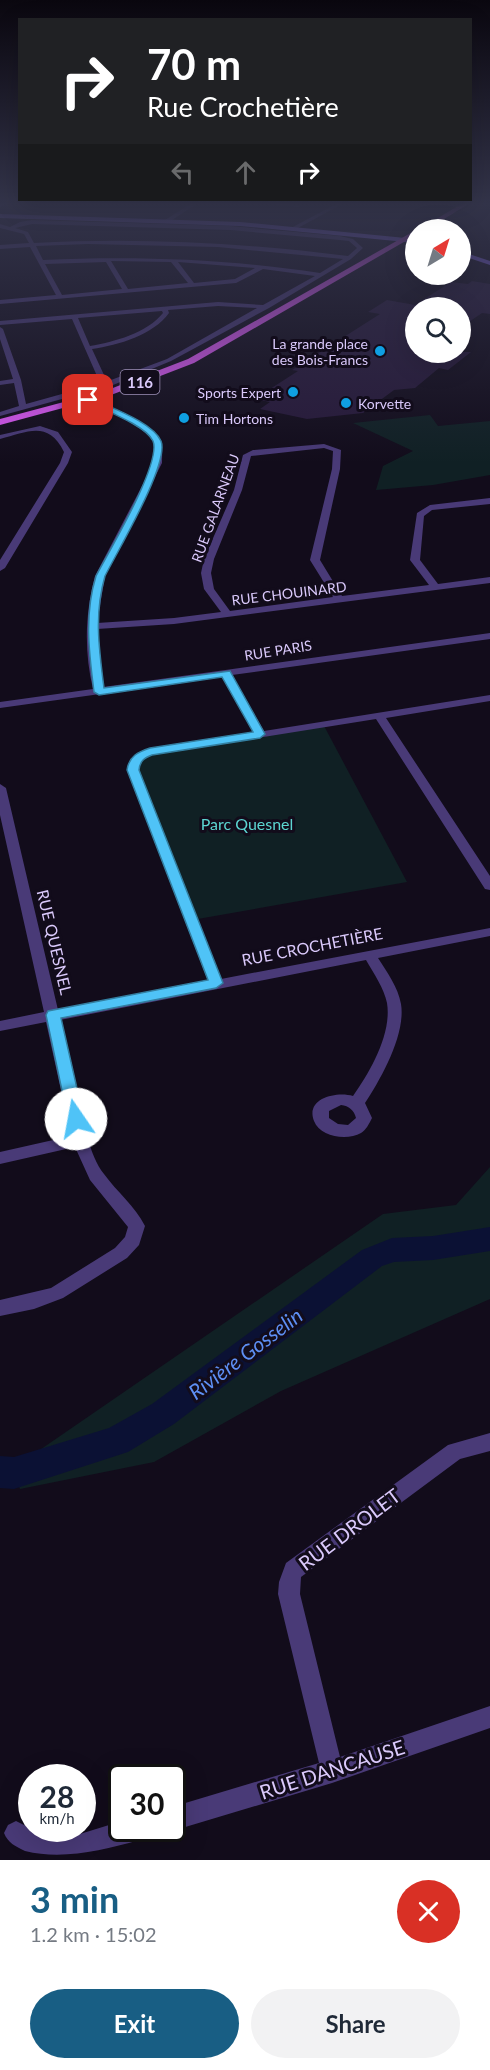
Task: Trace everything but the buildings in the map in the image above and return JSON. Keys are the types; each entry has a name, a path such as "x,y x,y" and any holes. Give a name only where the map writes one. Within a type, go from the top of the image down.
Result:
{"main road":[{"name":"116","path":"0,428 92,401 147,380 195,359 321,290"},
{"name":"116","path":"0,422 92,401"}],"street":[{"path":"57,290 59,294"},
{"path":"0,297 139,290"},
{"path":"0,414 110,383 169,360 296,290"},
{"path":"0,302 59,294"},
{"path":"0,323 227,304 267,307"},
{"path":"88,348 118,342 161,321 166,313 164,309"},
{"path":"74,317 101,376 110,383"},
{"path":"0,329 17,380 23,408"},
{"path":"0,383 17,380"},
{"path":"92,401 132,420 152,434 157,441 159,451 154,471 100,576 94,601 92,626 99,692"},
{"path":"0,437 38,428 49,428 57,433 65,446 67,457 0,568"},
{"name":"RUE GALARNEAU","path":"227,614 209,589 206,573 209,559 238,490 246,455 255,452 324,446 337,450 336,469 315,560 339,600"},
{"path":"436,588 415,560 420,515 430,508 490,501"},
{"name":"RUE CHOUINARD","path":"92,626 152,624 490,580"},
{"name":"RUE PARIS","path":"0,705 490,636"},
{"path":"226,674 260,734"},
{"path":"216,983 133,770 134,763 141,755 490,698"},
{"path":"380,715 490,886"},
{"name":"RUE QUESNEL","path":"0,788 80,1140 89,1165 103,1185 128,1211 137,1226 133,1240 122,1253 57,1293 34,1301 0,1308"},
{"name":"RUE CROCHETIÈRE","path":"0,1026 490,932"},
{"path":"356,1103 367,1086 393,1029 396,1012 394,1000 369,954"},
{"path":"0,1158 80,1140"},
{"name":"RUE DROLET","path":"332,1771 289,1594 289,1581 293,1570 455,1451 490,1442"},
{"name":"RUE DANCAUSE","path":"186,1814 332,1771 490,1718"},
{"path":"16,1833 41,1847 67,1850 108,1837"}],"green space":[{"path":"430,415 438,426 490,421 490,475 433,485 376,490 383,466 413,451 353,423"},
{"name":"Parc Quesnel","path":"323,724 407,882 192,920 134,763 141,755"},
{"path":"490,1167 490,1299 281,1391 154,1462 20,1489 14,1473 31,1456 383,1214 456,1205"}],"waterway":[{"name":"Rivière Gosselin","path":"0,1472 14,1473 117,1441 163,1414 372,1258 392,1250 433,1248 490,1239"}],"place":[{"name":"La grande place des Bois-Francs","path":"380,351"},
{"name":"Sports Expert","path":"293,392"},
{"name":"Korvette","path":"346,403"},
{"name":"Tim Hortons","path":"184,418"}],"route":[{"path":"76,1119 53,1015 216,983 133,770 134,763 141,755 150,752 260,734 226,674 99,692 92,633 92,609 95,594 100,576 158,463 159,451 157,441 152,434 132,420 88,400"}]}
